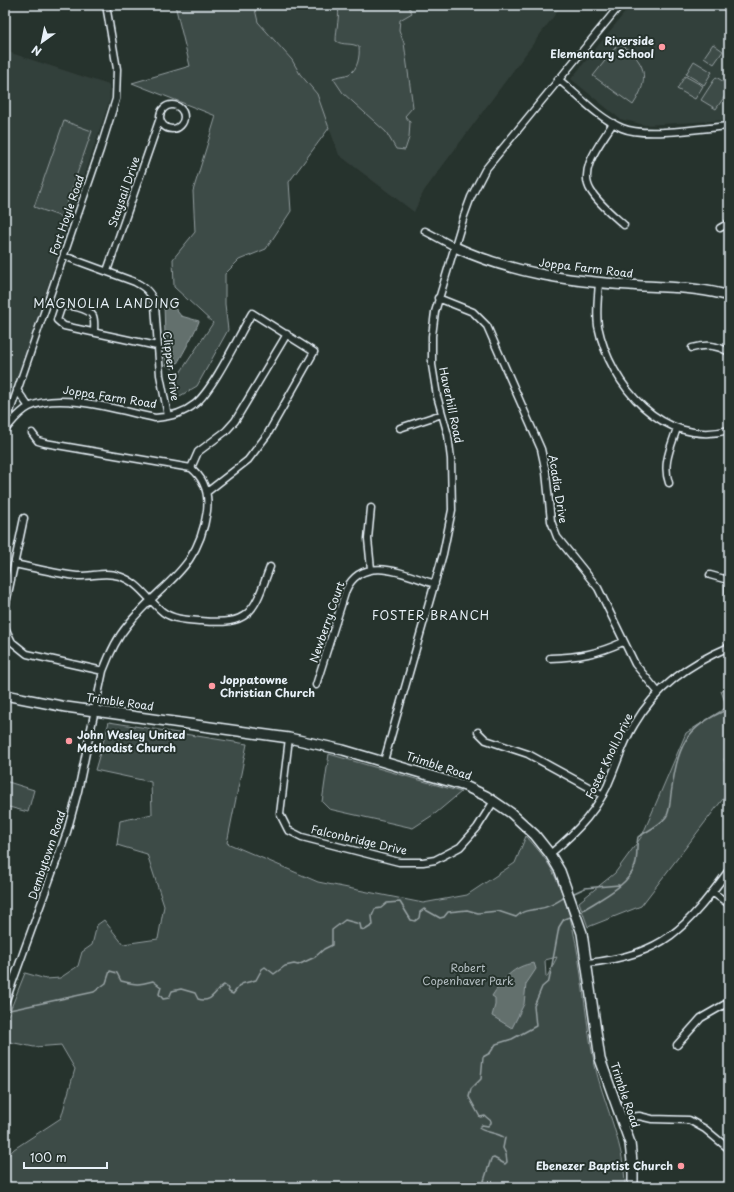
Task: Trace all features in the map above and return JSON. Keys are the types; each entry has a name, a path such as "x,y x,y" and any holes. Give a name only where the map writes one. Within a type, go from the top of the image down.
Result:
{"street":[{"name":"Fort Hoyle Road","path":"5,426 116,100 117,69 106,5"},
{"name":"Haverhill Road","path":"384,761 435,584 449,528 453,492 451,459 433,376 432,354 434,323 438,298 471,197 485,170 620,5"},
{"path":"558,79 613,123 629,130 640,132 729,126"},
{"name":"Staysail Drive","path":"107,272 160,118"},
{"path":"613,123 590,162 587,180 595,196 624,225"},
{"path":"720,228 729,223"},
{"name":"Joppa Farm Road","path":"424,231 455,247 496,263 533,274 599,283 704,290 729,296"},
{"name":"Clipper Drive","path":"64,256 139,284 152,295 155,305 160,375 168,416"},
{"path":"599,283 598,324 605,351 625,388 640,404 655,416 677,428 697,433 729,430"},
{"name":"Acadia Drive","path":"438,298 473,312 487,326 541,450 546,472 552,521 555,533 566,550 598,588 635,664 658,692"},
{"path":"94,332 93,317 90,314 69,305 61,308 57,316 59,323 64,326 157,346"},
{"name":"Joppa Farm Road","path":"5,430 15,418 30,407 54,401 70,401 155,418 168,416 188,409 203,396 252,313 287,334"},
{"path":"32,434 38,441 45,443 191,468 201,478 207,492 248,460 267,435 314,352 287,334 238,417 226,431 198,452 191,468"},
{"path":"692,348 702,345 711,345 729,352"},
{"path":"17,390 30,407"},
{"path":"400,428 442,414"},
{"path":"669,483 665,474 666,460 677,428"},
{"name":"Dembytown Road","path":"5,1003 67,832 78,792 96,711 103,671 111,651 123,631 152,600 179,575 196,549 205,522 208,503 207,492"},
{"path":"371,508 368,539 371,569 389,570 435,584"},
{"path":"5,608 24,518"},
{"path":"14,564 76,576 104,574 118,575 135,583 162,611 178,619 227,622 246,615 255,605 270,567"},
{"name":"Newberry Court","path":"316,685 349,584 360,573 371,569"},
{"path":"710,575 729,579 729,601"},
{"path":"5,628 12,642 27,654 103,671"},
{"path":"550,658 582,657 598,653 623,642"},
{"name":"Foster Knoll Drive","path":"550,854 580,827 603,795 630,731 640,715 658,692 689,667 729,647"},
{"name":"Trimble Road","path":"5,695 96,711 289,738 330,747 452,781 474,790 494,801 523,823 550,854 560,871 579,924 588,963 600,1059 630,1144 633,1187"},
{"path":"478,732 486,740 528,754 603,795"},
{"name":"Falconbridge Drive","path":"289,738 280,814 288,830 302,837 400,862 423,862 435,860 460,847 477,828 494,801"},
{"path":"588,963 626,957 655,946 686,923 729,870"},
{"path":"712,892 729,904"},
{"path":"678,1045 701,1018 729,1002"},
{"path":"621,1118 638,1116 652,1119 689,1120 705,1129 729,1149"}],"shaded area":[{"path":"254,5 562,5 424,191 414,212 339,155 317,94 300,74 292,60 258,22"},
{"name":"Riverside Elementary School","path":"631,5 729,5 729,120 645,125 620,119 571,79"},
{"path":"5,51 109,85 110,99 5,414"},
{"path":"167,302 171,303 181,316 199,321 188,345 173,369 166,365 164,305"},
{"path":"534,963 536,969 526,984 524,1004 512,1028 492,1016 495,998 492,996 500,984 514,970"}],"green space":[{"path":"175,5 254,5 258,22 292,60 300,74 317,94 329,128 289,182 291,211 266,249 239,260 225,274 225,304 228,330 197,386 173,400 173,377 178,376 213,323 174,287 173,259 195,232 193,191 216,116 132,83 190,66"},
{"path":"338,5 408,5 412,13 400,20 399,30 404,43 413,107 405,116 410,122 409,138 405,150 396,149 386,132 343,93 333,78 347,75 352,72 358,62 359,54 359,47 336,41 339,14"},
{"path":"619,43 635,56 643,71 644,78 642,86 633,105 593,76"},
{"path":"713,44 723,51 714,64 704,57"},
{"path":"694,61 712,72 704,85 686,74"},
{"path":"685,76 703,86 695,99 677,89"},
{"path":"716,77 729,85 729,90 716,109 701,100"},
{"path":"64,121 92,131 62,217 34,207"},
{"path":"729,688 729,756 724,759 729,776 729,791 641,906 588,927 579,902 615,873 642,836 686,733 727,707 721,691"},
{"name":"Robert Copenhaver Park","path":"109,722 247,744 227,843 318,882 423,903 467,895 515,863 526,836 537,848 552,870 562,893 570,918 576,943 596,1070 622,1157 625,1187 5,1187 5,1159 14,1149 61,1118 75,1069 61,1045 34,1047 5,1041 5,1023 25,973 46,979 60,978 78,966 82,952 92,945 97,925 104,920 123,944 158,939 164,906 147,854 117,845 120,821 152,814 151,782 95,770","holes":["557,957 547,977 545,960"]},
{"path":"329,754 461,792 436,813 413,828 329,809 322,802"},
{"path":"5,781 34,790 28,812 5,806"}],"waterway":[{"name":"FOSTER BRANCH","path":"583,910 613,891 626,880 636,863 638,837 660,823 667,815 677,764 685,741 702,723 729,709"},
{"path":"572,894 585,888 619,885"},
{"path":"5,1011 94,992 106,983 110,971 117,973 121,981 137,984 153,981 161,987 159,994 163,999 169,998 172,991 181,989 195,993 198,999 207,1000 224,985 227,987 229,992 233,994 241,984 256,980 262,969 265,967 274,974 285,966 294,964 298,965 315,957 324,949 332,945 332,930 345,920 360,924 361,929 365,930 373,925 372,916 375,909 381,908 387,903 400,902 411,920 415,921 419,918 420,912 424,909 440,918 444,917 448,912 467,910 478,913 498,911 516,917 523,912 549,906 565,897"},
{"name":"FOSTER BRANCH","path":"482,1187 491,1159 494,1158 505,1164 507,1162 506,1154 503,1148 505,1138 479,1128 482,1125 488,1126 491,1121 485,1116 480,1117 469,1097 471,1089 481,1079 483,1057 490,1053 496,1044 512,1039 536,1026 534,1006 542,987 549,981 559,927 564,919 572,916"}],"place":[{"name":"Riverside Elementary School","path":"662,47"},
{"name":"Joppatowne Christian Church","path":"212,686"},
{"name":"John Wesley United Methodist Church","path":"69,741"},
{"name":"Ebenezer Baptist Church","path":"681,1166"}],"district":[{"name":"MAGNOLIA LANDING","path":"107,304"},
{"name":"FOSTER BRANCH","path":"431,616"}]}
